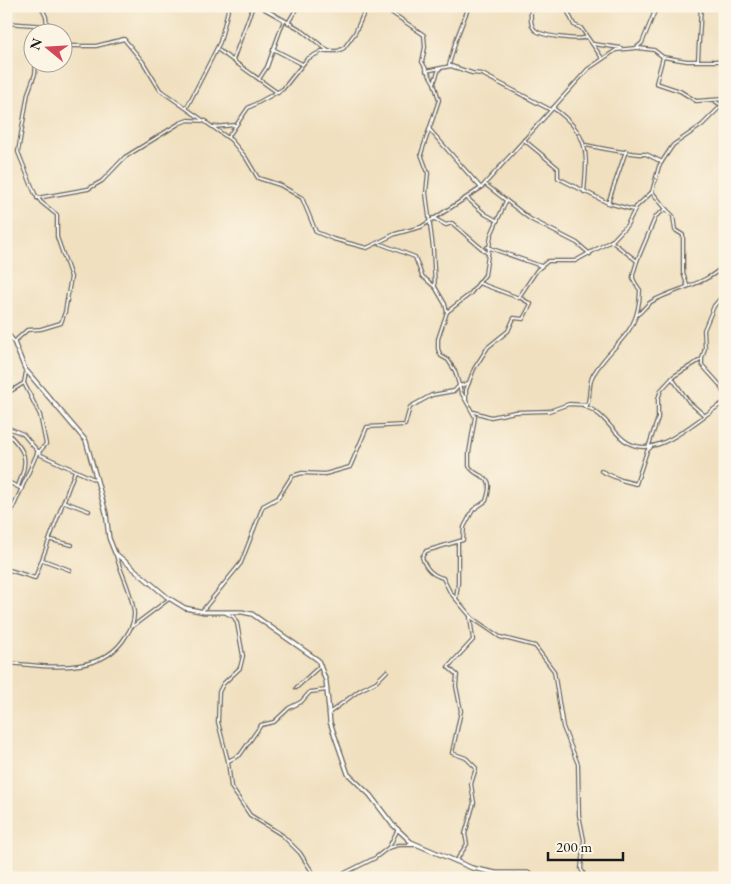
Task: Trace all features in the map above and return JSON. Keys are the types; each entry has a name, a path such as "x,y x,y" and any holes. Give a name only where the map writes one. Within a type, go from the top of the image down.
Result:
{"street":[{"path":"41,6 47,22"},
{"path":"186,108 217,48 229,6"},
{"path":"233,60 253,6"},
{"path":"259,6 292,25 327,50"},
{"path":"288,23 298,6"},
{"path":"230,140 238,124 252,105 278,92 302,64 312,56 327,50 339,51 347,45 367,6"},
{"path":"382,6 424,35 425,47 421,60 434,82 439,100 421,154 428,173 426,187 434,248 435,287"},
{"path":"448,66 469,6"},
{"path":"531,6 532,24 535,31 544,35 578,40 586,37"},
{"path":"561,6 568,12 574,25 580,28 602,59"},
{"path":"636,48 642,43 657,6"},
{"path":"698,60 701,6"},
{"path":"291,18 292,25"},
{"path":"259,79 284,20"},
{"path":"6,23 22,24"},
{"path":"72,46 96,46 124,39 143,62 160,90 227,137 246,158 258,178 280,185 302,198 308,207 311,224 318,234 362,248 379,244 392,236 421,227 481,188 588,69 621,48"},
{"path":"592,44 607,44 621,48 657,51 663,57 688,61 721,61 725,56"},
{"path":"217,48 278,92"},
{"path":"273,49 302,64"},
{"path":"519,298 541,266 550,260 575,261 590,254 602,244 611,241 625,227 634,210 652,192 662,162 673,145 702,125 723,107 725,101 696,101 680,91 656,83 663,57"},
{"path":"451,61 453,66"},
{"path":"426,71 453,66 484,75 552,109 570,122 586,145 584,192"},
{"path":"434,82 439,68"},
{"path":"14,342 25,331 41,329 61,323 70,282 70,272 57,237 58,218 53,210 38,198 28,180 18,152 28,92 35,72"},
{"path":"715,101 723,107"},
{"path":"38,198 88,189 102,181 123,158 180,123 188,120 206,121"},
{"path":"213,127 238,124"},
{"path":"430,130 481,188"},
{"path":"227,137 231,136"},
{"path":"524,140 558,168 558,178 608,203 634,210"},
{"path":"586,145 626,151 638,156 646,154 662,162"},
{"path":"608,203 626,151"},
{"path":"484,184 530,219 579,244 590,254"},
{"path":"652,192 673,216 675,230 683,235 683,272 687,285"},
{"path":"467,198 485,214 496,220"},
{"path":"506,202 496,220 487,247 486,270 479,283 458,305 447,312 438,339 438,349 441,356 453,368 466,400 474,412 475,417 468,462 472,470 486,478 489,482 488,493 484,504 473,510 464,527 463,540 426,551 422,555 425,566 434,575 443,578 456,599 470,616 500,637 535,646 554,671 563,727 578,764 579,815 584,840 581,868 586,878"},
{"path":"637,315 640,290 634,282 632,275 656,216 666,209"},
{"path":"433,218 446,225 452,223 487,253"},
{"path":"611,241 638,262"},
{"path":"379,244 415,257 422,276 435,287 447,312"},
{"path":"487,247 541,266"},
{"path":"584,406 588,402 593,375 609,352 622,341 637,315 651,302 687,285 713,276 725,264"},
{"path":"466,400 474,369 488,347 507,332 514,318 523,319 530,308 530,304 519,298 479,283"},
{"path":"725,293 712,311 704,330 705,348 702,359 702,365 720,386 725,397"},
{"path":"6,332 14,342 26,370 86,441 106,513 109,538 133,609 132,627"},
{"path":"601,471 636,484 658,418 659,394 672,378 702,359"},
{"path":"6,524 38,452 46,444 42,421 24,383 26,370"},
{"path":"672,378 692,405 704,415"},
{"path":"6,394 24,383"},
{"path":"201,611 241,563 264,505 278,498 292,476 302,473 325,474 350,467 367,427 405,425 410,408 432,395 454,391 460,386 469,383"},
{"path":"474,412 480,415 491,416 521,411 546,411 569,404 584,406 604,417 628,444 635,447 649,447 674,437 725,402"},
{"path":"475,417 480,415"},
{"path":"6,427 22,434 38,452 96,480"},
{"path":"6,432 24,451 25,467 18,486"},
{"path":"6,569 35,578 51,540 75,471"},
{"path":"6,481 22,489"},
{"path":"64,502 89,511"},
{"path":"51,540 72,545"},
{"path":"456,599 458,543"},
{"path":"115,553 169,599 185,608 201,611 242,612 257,616 312,654 320,664 327,690 329,714 348,774 398,829 416,845"},
{"path":"43,560 70,570"},
{"path":"6,663 50,667 88,664 116,649 132,627 169,599"},
{"path":"224,612 234,617 238,623 241,631 243,656 240,668 223,684 219,692 218,722 228,761 231,787 250,815 288,840 300,853 316,878"},
{"path":"456,862 467,844 466,834 474,803 471,784 476,768 466,758 452,753 461,707 456,686 457,675 448,666 473,640 470,616"},
{"path":"296,688 320,664"},
{"path":"329,714 360,690 376,682 387,671"},
{"path":"228,761 240,755 261,725 274,722 289,708 301,702 310,692 327,690"},
{"path":"388,848 398,829"},
{"path":"335,878 375,858 388,848 399,845 416,845 432,849 456,862 496,873 528,873 536,878"},
{"path":"495,878 496,873"}]}
